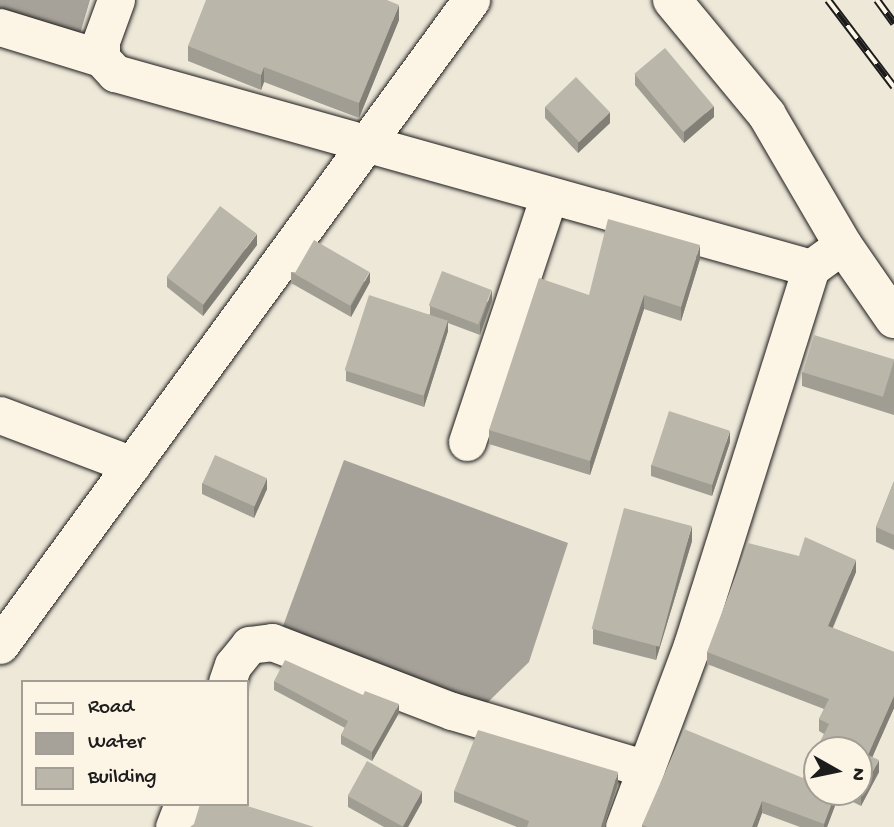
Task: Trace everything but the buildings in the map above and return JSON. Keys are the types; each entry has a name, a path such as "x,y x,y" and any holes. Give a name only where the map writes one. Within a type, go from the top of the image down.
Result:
{"street":[{"path":"101,58 100,41 116,0"},
{"path":"0,645 221,338 370,143 471,0"},
{"path":"672,0 767,116 843,245 894,320"},
{"path":"0,27 101,58 115,73 811,268"},
{"path":"467,442 550,197"},
{"path":"624,827 692,645 811,268 843,245"},
{"path":"0,415 132,465"},
{"path":"228,680 233,665 249,645 272,642 453,711 646,769"},
{"path":"174,827 182,806"}],"water":[{"path":"0,0 90,0 79,37 0,13"},
{"path":"344,460 568,543 529,662 481,709 283,626"}],"railway":[{"path":"828,0 894,87"},
{"path":"877,0 894,23"}]}
